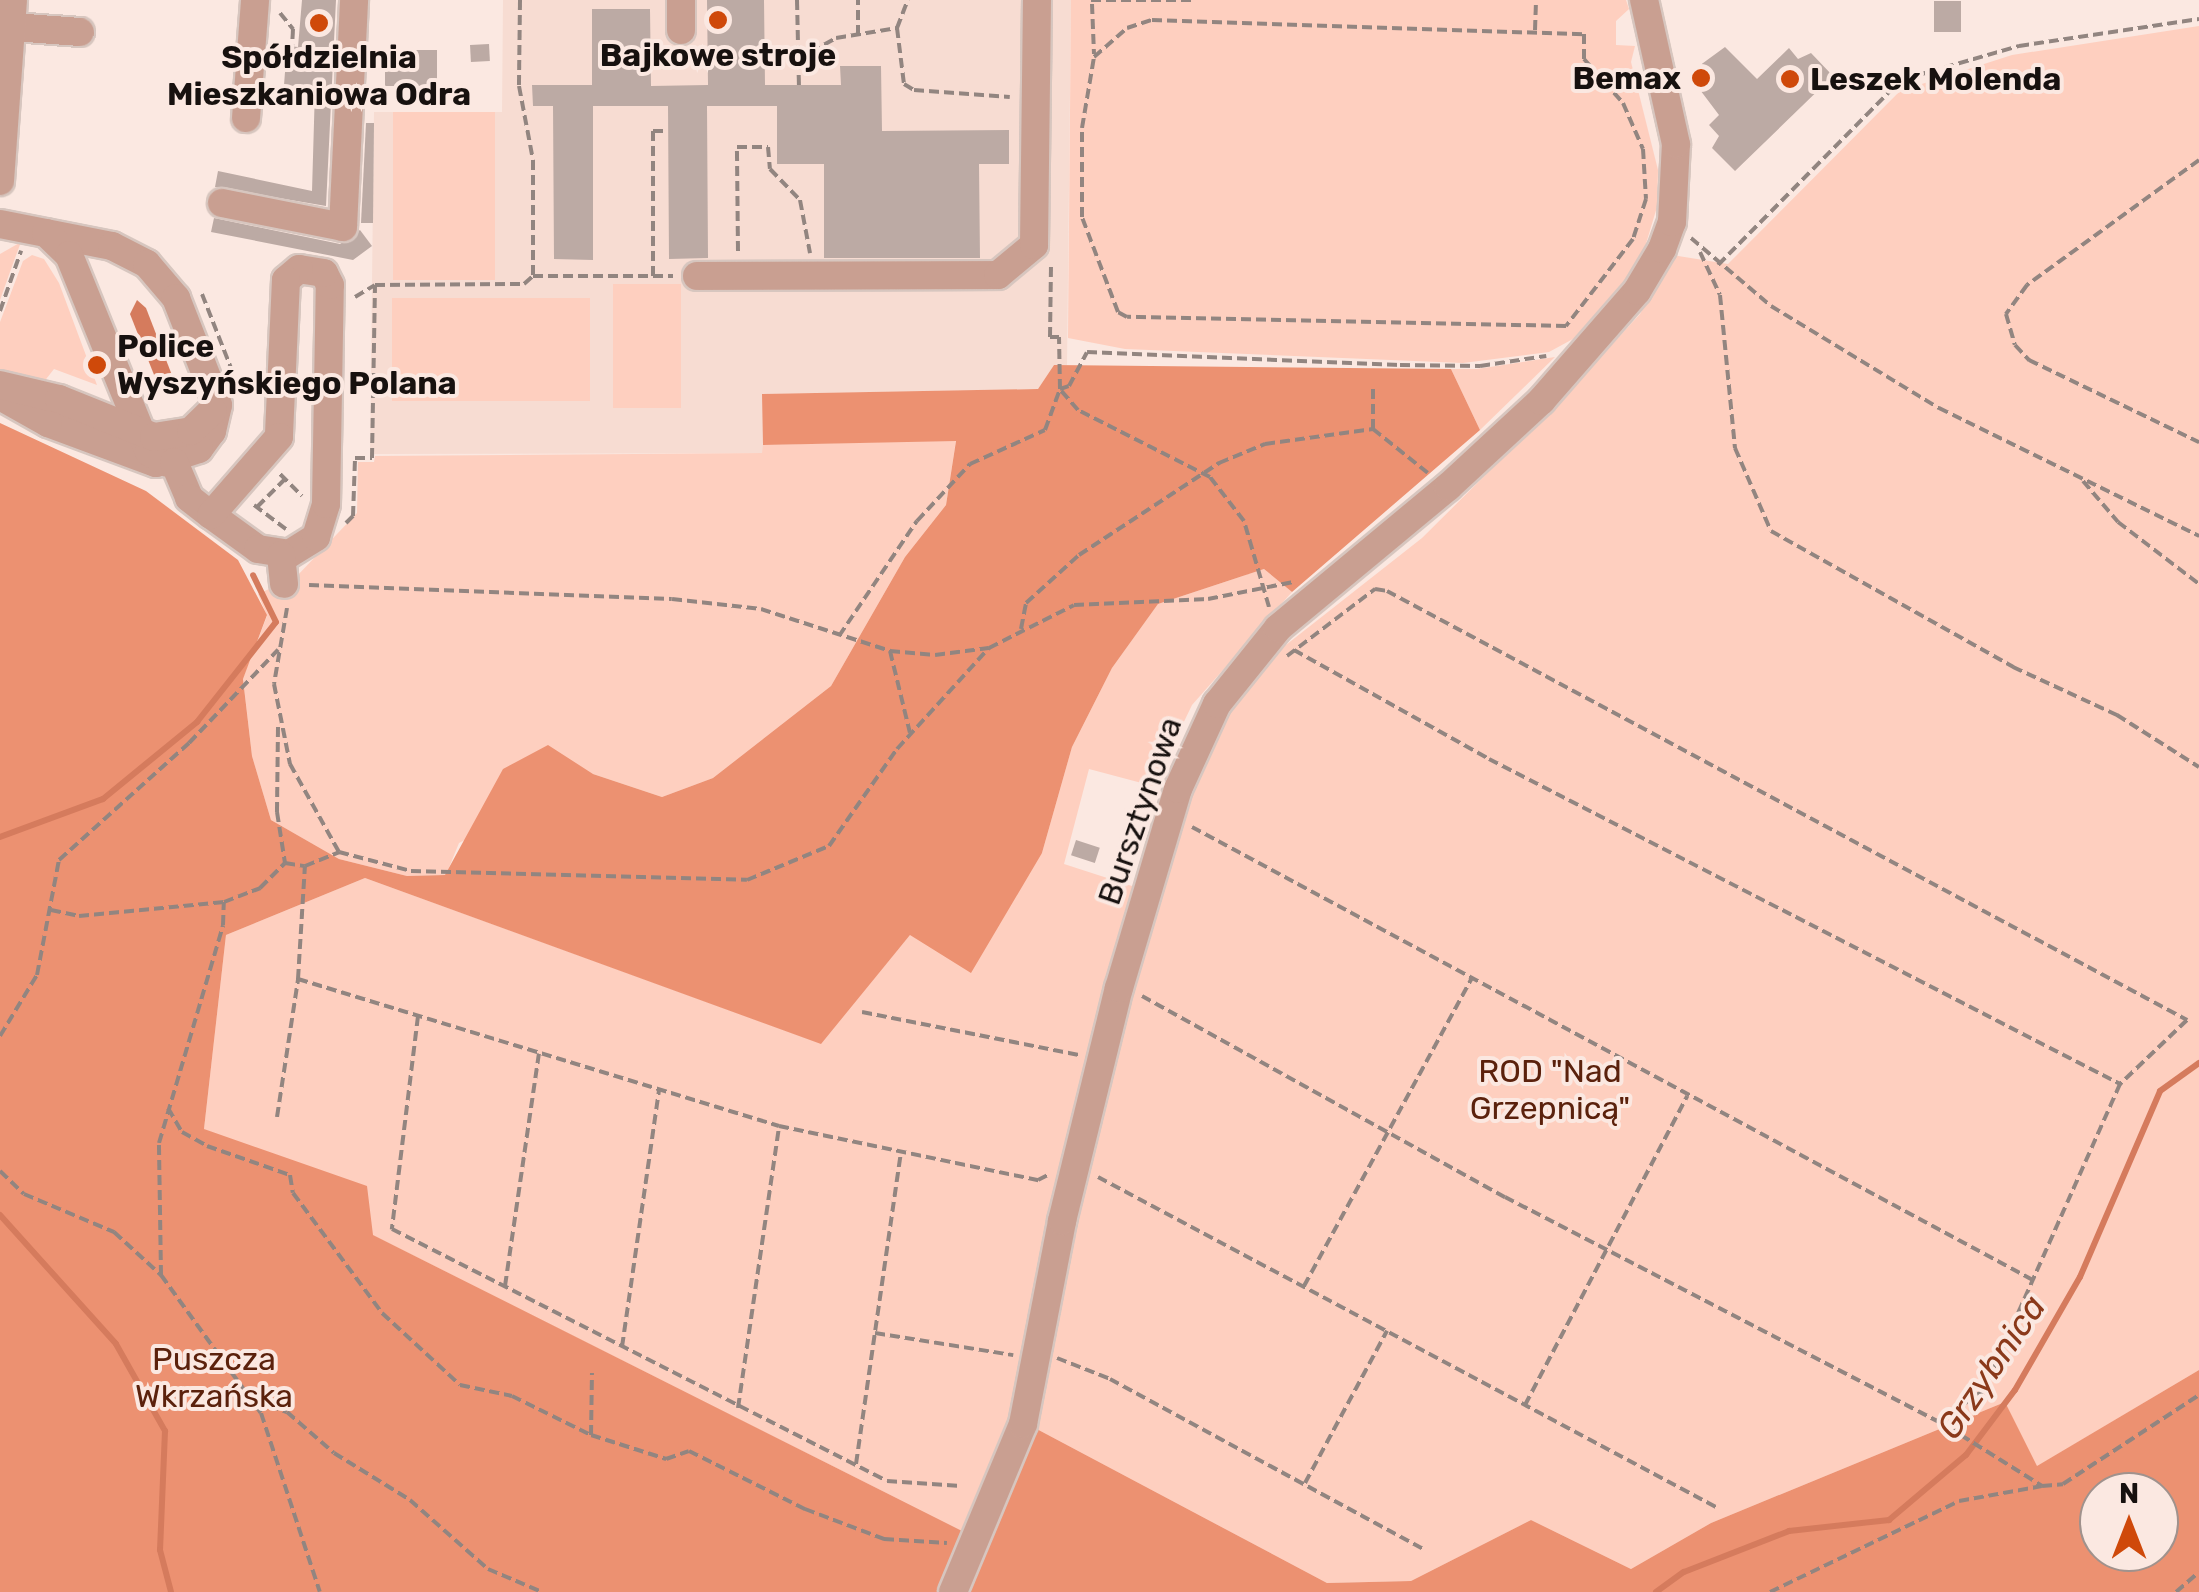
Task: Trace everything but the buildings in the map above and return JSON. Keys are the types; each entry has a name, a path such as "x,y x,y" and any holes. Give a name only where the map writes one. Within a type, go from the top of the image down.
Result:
{"street":[{"path":"246,118 255,0"},
{"path":"222,203 343,227 354,0"},
{"path":"681,0 681,30"},
{"path":"698,276 998,274 1034,245 1037,0"},
{"name":"Bursztynowa","path":"953,1592 1023,1424 1074,1172 1178,789 1217,704 1283,636 1448,488 1595,344 1662,249 1675,196 1674,120 1644,0"},
{"path":"0,181 8,18 80,32"},
{"path":"0,224 121,249 157,272 176,298 216,394 208,438 172,462 142,460 0,396"},
{"path":"45,233 70,255 152,457 172,462"},
{"path":"172,462 186,496 211,516 258,550 307,546 325,516 330,285 317,270 296,270 285,283 275,470 211,516"},
{"path":"0,385 58,398 165,438 191,432 210,416 216,394"},
{"path":"284,584 290,546"}],"path":[{"path":"277,0 293,29 292,47"},
{"path":"520,0 519,86 532,160 533,276"},
{"path":"798,0 799,85"},
{"path":"858,0 858,37"},
{"path":"908,0 898,28 900,69 914,90 1036,97"},
{"path":"1094,57 1126,28 1152,20 1584,34 1584,59 1623,104 1643,149 1646,199 1633,240 1561,327 1126,318 1118,312 1082,217 1082,128 1094,57 1091,2 1192,0"},
{"path":"1535,32 1536,0"},
{"path":"1718,265 1901,80 2020,46 2199,19"},
{"path":"798,59 836,38 898,28"},
{"path":"654,276 653,131 668,131"},
{"path":"738,276 737,147 768,147 770,169 800,200 812,275"},
{"path":"2199,160 2026,285 2006,314 2014,345 2029,360 2199,442"},
{"path":"1675,196 1720,295 1735,448 1771,531 2013,667 2117,715 2199,767"},
{"path":"1700,252 1771,306 1939,408 2199,536"},
{"path":"839,636 917,521 970,464 1045,430 1060,389 1059,337 1050,337 1052,257"},
{"path":"356,297 375,285 524,284 533,276 698,276"},
{"path":"372,458 375,285"},
{"path":"1060,389 1069,386 1087,352 1480,366 1595,344"},
{"path":"1060,389 1078,410 1202,473 1244,521 1260,588 1283,636 1296,651 1489,759 2120,1084"},
{"path":"1373,429 1374,389"},
{"path":"1021,632 1026,603 1079,555 1202,473 1266,444 1373,429 1448,488"},
{"path":"257,507 275,470 310,505"},
{"path":"2080,477 2118,522 2199,584"},
{"path":"245,499 257,507 290,546"},
{"path":"285,863 278,812 278,650 288,622 284,584 672,599 761,608 890,651 935,655 989,648 1074,605 1149,605 1298,580"},
{"path":"1280,661 1374,590 1426,611 2188,1020 2120,1084 1983,1391 1937,1422"},
{"path":"285,863 305,866 339,852 411,872 747,880 829,846 910,733 989,648"},
{"path":"0,1036 37,975 60,860 189,743 278,650"},
{"path":"890,651 910,733"},
{"path":"278,722 290,764 339,852"},
{"path":"1184,844 1196,809"},
{"path":"1181,821 2033,1280"},
{"path":"51,910 79,916 224,902 260,888 285,863"},
{"path":"277,1117 298,979 305,866"},
{"path":"162,1274 159,1143 224,925 224,902"},
{"path":"1304,1286 1472,978"},
{"path":"298,979 779,1126 1045,1178"},
{"path":"1132,1007 1137,989 1606,1251 1948,1427 2042,1486"},
{"path":"862,1012 1079,1055"},
{"path":"418,1016 390,1223 408,1240 887,1481 960,1486"},
{"path":"505,1287 539,1053"},
{"path":"622,1349 659,1089"},
{"path":"1525,1404 1687,1096"},
{"path":"168,1108 194,1139 290,1175 293,1193 422,1356 460,1385 512,1396 591,1434 666,1460 688,1451 804,1509 884,1540 974,1545"},
{"path":"738,1408 779,1126"},
{"path":"856,1464 900,1152"},
{"path":"0,1170 24,1194 114,1232 162,1274 255,1400 320,1592"},
{"path":"1089,1172 1716,1507"},
{"path":"1305,1483 1388,1331"},
{"path":"875,1333 1026,1356"},
{"path":"1056,1344 1050,1356 1110,1379 1425,1550"},
{"path":"591,1434 592,1373"},
{"path":"1770,1592 1959,1501 2063,1484 2199,1394"},
{"path":"255,1400 287,1412 334,1453 410,1500 488,1568 542,1592"},
{"path":"2176,1592 2199,1572"}],"shaded area":[{"path":"503,0 1071,0 1067,365 1054,365 1038,389 763,394 763,453 370,454 374,112 502,112"},
{"path":"137,300 146,308 175,383 173,396 160,390 130,314"}],"green space":[{"path":"1071,0 1626,0 1629,9 1616,21 1616,45 1635,46 1631,62 1658,170 1657,207 1642,257 1584,333 1549,352 1463,363 1125,349 1068,338"},
{"name":"ROD \"Nad Grzepnicą\"","path":"2199,26 2199,1370 2036,1467 2005,1402 1711,1523 1631,1569 1531,1520 1411,1581 1327,1583 1033,1427 1083,1168 1129,990 1197,775 1249,674 1422,538 1562,399 1640,314 1672,255 1728,264 1900,91 2012,55"},
{"path":"393,112 495,112 495,280 393,280"},
{"path":"21,242 15,258 0,300 0,254"},
{"path":"32,255 44,259 59,283 97,385 54,369 43,383 0,373 0,322 23,261"},
{"path":"613,284 681,284 681,408 613,408"},
{"path":"392,298 590,298 590,401 392,401"},
{"path":"1555,357 1480,430 1451,369 1477,369"},
{"name":"Puszcza Wkrzańska","path":"1054,365 1451,369 1480,430 1292,592 1264,569 1158,604 1112,668 1072,747 1042,853 971,973 910,935 821,1044 365,878 226,935 204,1129 367,1186 373,1235 982,1541 1033,1427 1327,1583 1411,1581 1531,1520 1631,1569 1711,1523 2005,1402 2037,1466 2199,1370 2199,1592 0,1592 0,423 146,491 238,560 267,615 243,679 252,756 271,820 339,859 407,876 445,875 503,769 548,745 593,774 662,797 713,778 831,686 905,557 946,505 956,441 763,445 762,394 1038,389"},
{"path":"956,440 946,505 905,557 831,686 713,778 662,797 593,774 459,843 446,875 407,876 339,859 271,820 252,756 243,678 267,616 258,594 296,577 357,513 358,462 374,462 375,456 762,453 763,445"},
{"path":"1264,569 1292,592 1192,705 1153,786 1089,769 1064,864 1135,887 1007,1441 968,1534 372,1235 204,1129 226,935 365,878 820,1043 910,935 1042,853 1072,747 1112,668 1158,604"}],"waterway":[{"path":"0,837 103,799 197,722 276,622 253,575"},
{"name":"Grzybnica","path":"1656,1592 1684,1572 1789,1531 1889,1520 1966,1455 2015,1390 2080,1277 2160,1091 2199,1063"},
{"path":"0,1215 116,1344 165,1431 160,1550 171,1592"}],"place":[{"name":"Bajkowe stroje","path":"718,20"},
{"name":"Spółdzielnia Mieszkaniowa Odra","path":"319,23"},
{"name":"Bemax","path":"1701,78"},
{"name":"Leszek Molenda","path":"1790,79"},
{"name":"Police Wyszyńskiego Polana","path":"97,365"}]}
